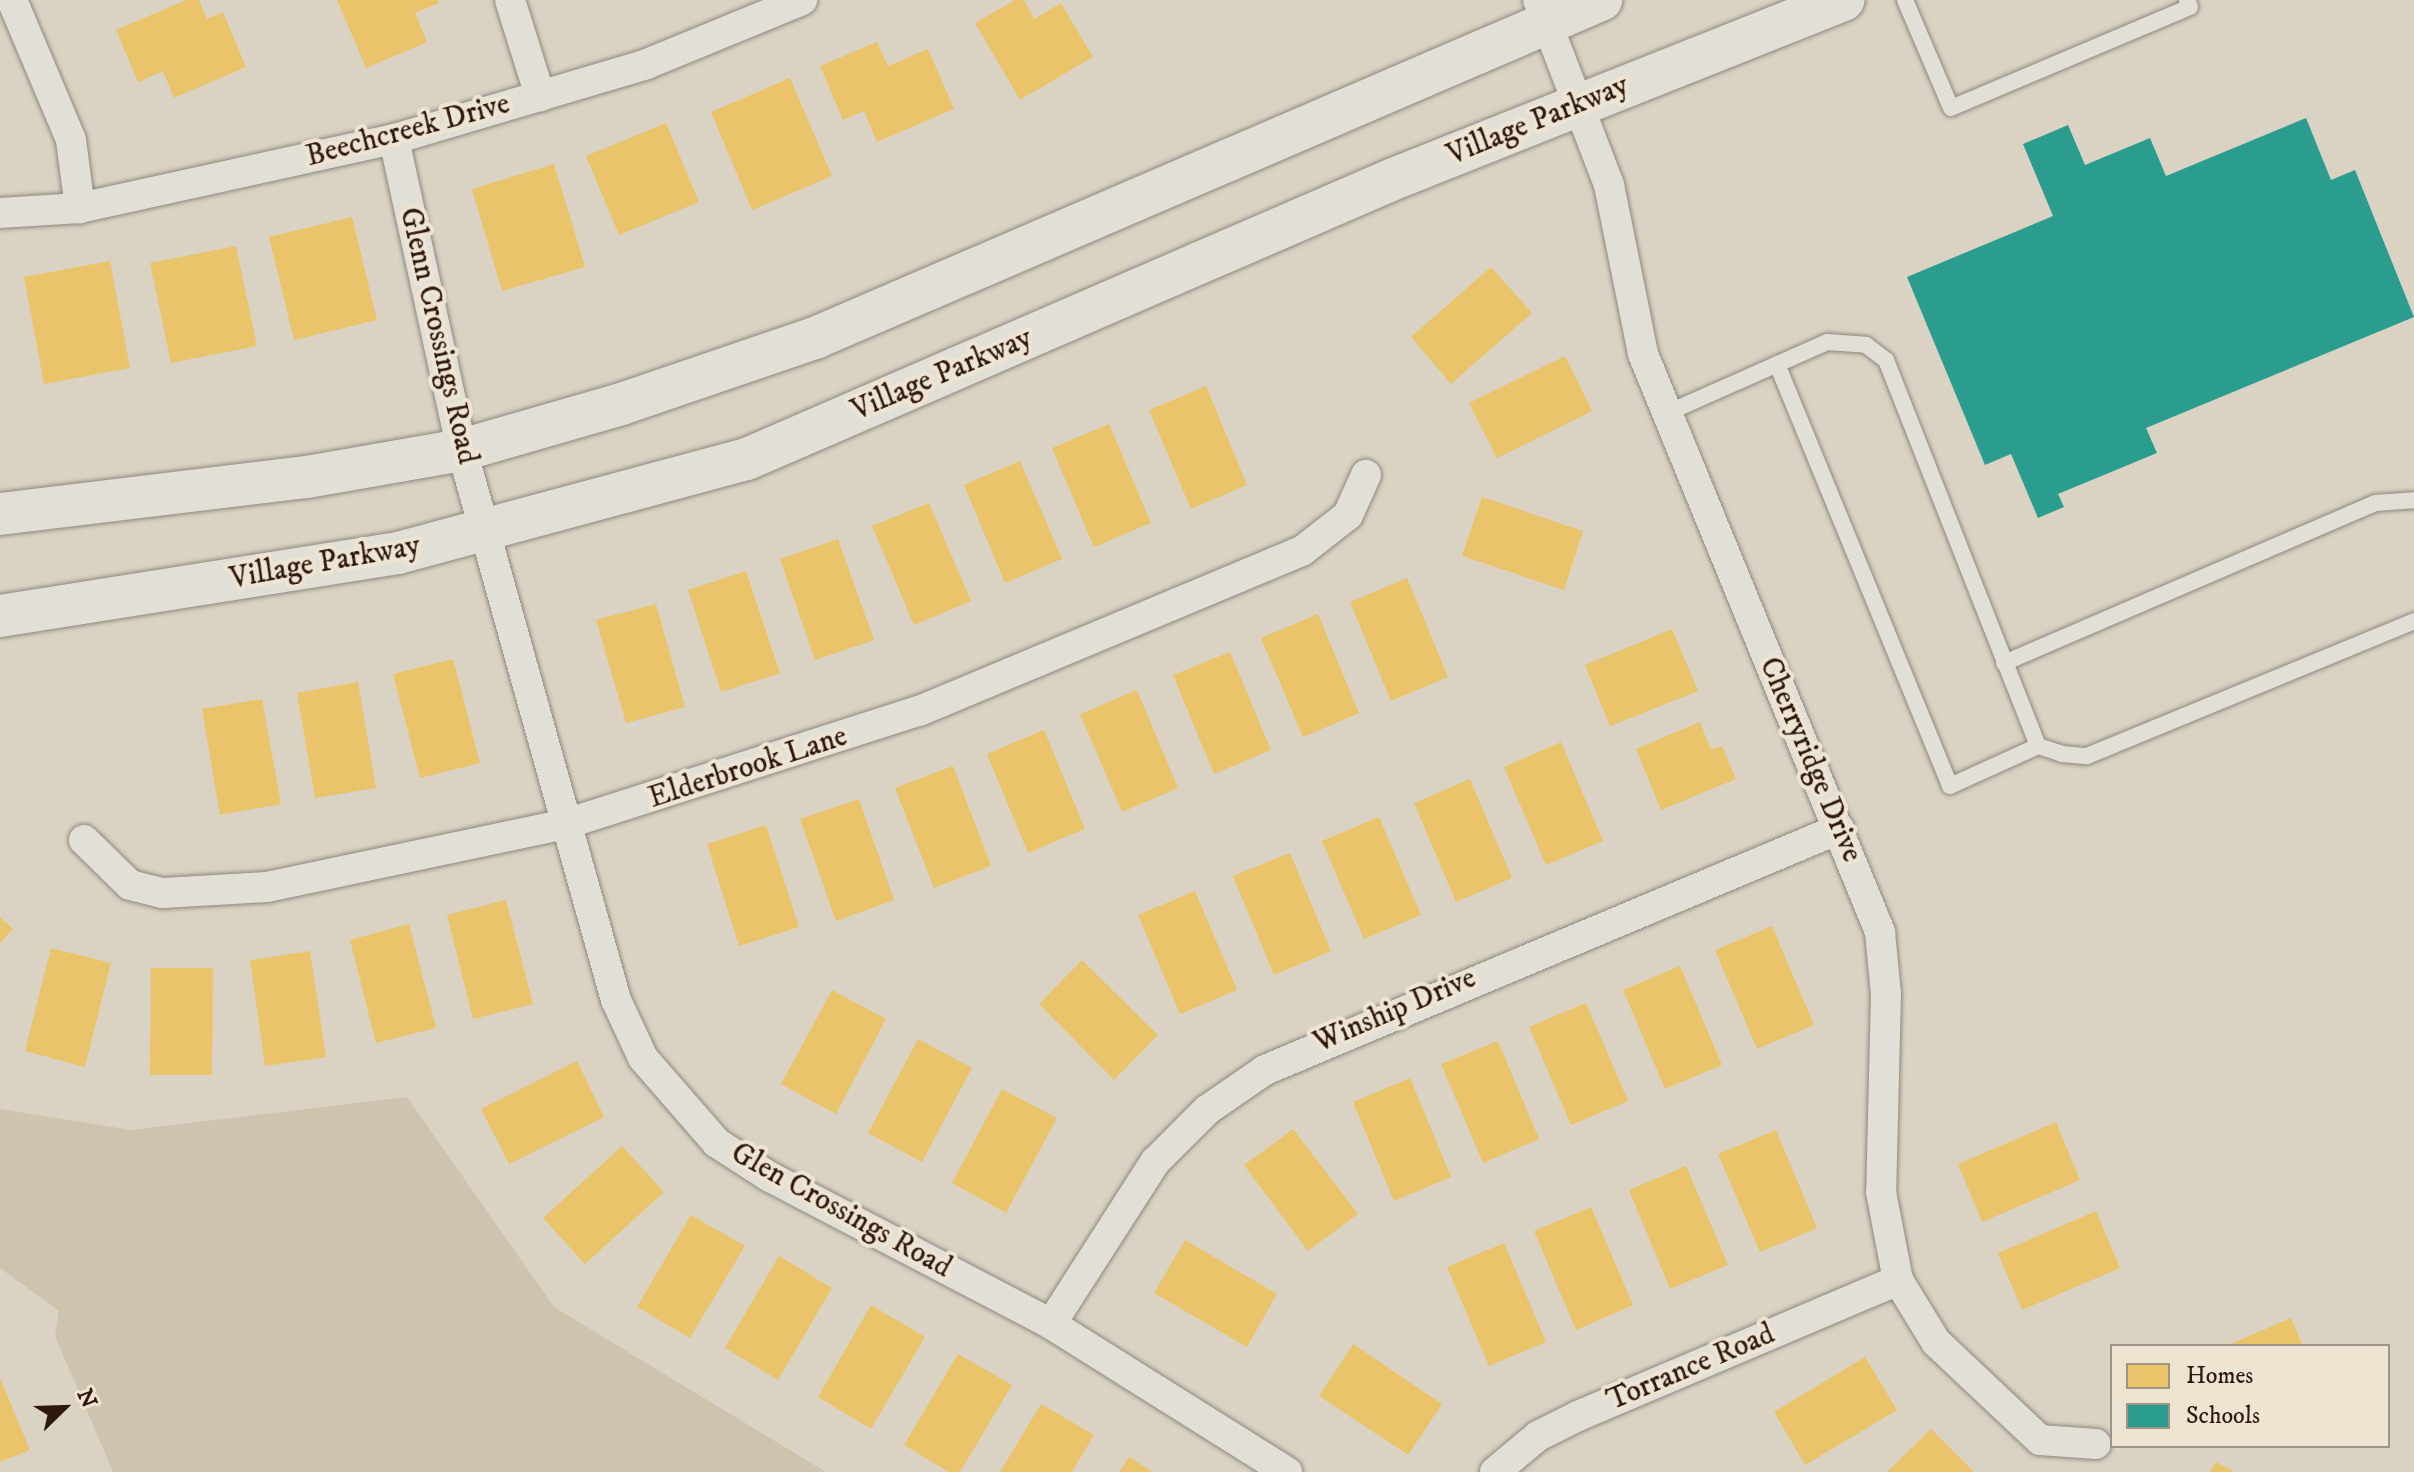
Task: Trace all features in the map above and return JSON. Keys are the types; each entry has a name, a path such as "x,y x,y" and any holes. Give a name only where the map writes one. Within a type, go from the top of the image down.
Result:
{"main road":[{"path":"0,514 307,477 462,450 815,338 1543,11 1601,0"},
{"name":"Village Parkway","path":"0,616 398,553 747,459 1581,104 1844,0"}],"street":[{"path":"12,0 71,140 80,208"},
{"path":"510,0 540,96"},
{"name":"Beechcreek Drive","path":"0,213 80,208 394,139 647,64 802,0"},
{"name":"Cherryridge Drive","path":"1543,11 1581,104 1609,185 1643,354 1839,829 1885,958 1881,1192 1898,1280 1936,1342 2040,1440 2096,1444"},
{"name":"Glenn Crossings Road","path":"394,139 462,450 484,531"},
{"name":"Elderbrook Lane","path":"84,840 130,885 163,893 267,887 566,824 919,711 1302,551 1348,515 1366,475"},
{"name":"Glen Crossings Road","path":"484,531 616,1000 643,1058 679,1104 717,1143 770,1177 1051,1324 1287,1472"},
{"name":"Winship Drive","path":"1051,1324 1155,1162 1207,1110 1265,1070 1839,829"},
{"name":"Torrance Road","path":"1495,1472 1538,1436 1578,1416 1898,1280"}],"lane":[{"path":"1905,0 1951,108 2190,7 2187,0"},
{"path":"1667,413 1827,342 1866,345 1886,360 2038,746"},
{"path":"1777,364 1950,786 2038,746 2087,756 2414,621"},
{"path":"2004,663 2375,503 2414,500"}],"shaded area":[{"path":"407,1097 554,1307 826,1472 113,1472 55,1336 59,1311 0,1268 0,1109 131,1130"}],"building: Homes":[{"path":"186,0 199,0 207,19 223,12 246,67 174,98 163,71 138,82 116,30"},
{"path":"337,0 438,0 439,3 415,13 427,42 366,68"},
{"path":"1015,0 1024,0 1034,19 1061,3 1093,57 1020,100 975,23"},
{"path":"877,42 888,66 928,49 954,109 877,142 864,111 843,120 820,66"},
{"path":"790,78 832,176 752,210 711,112"},
{"path":"666,123 699,202 619,235 586,156"},
{"path":"554,164 585,267 502,291 472,189"},
{"path":"352,217 377,320 294,340 269,237"},
{"path":"236,246 257,346 171,363 150,263"},
{"path":"110,261 130,368 44,384 24,277"},
{"path":"1491,267 1532,313 1451,384 1411,337"},
{"path":"1565,356 1592,411 1497,458 1469,403"},
{"path":"1206,386 1247,485 1191,509 1149,410"},
{"path":"1109,424 1151,523 1094,547 1052,448"},
{"path":"1020,461 1062,559 1005,583 964,485"},
{"path":"1482,497 1583,531 1564,590 1462,556"},
{"path":"929,503 971,601 914,625 872,526"},
{"path":"838,539 874,640 815,660 780,559"},
{"path":"746,571 780,673 721,692 688,590"},
{"path":"1407,578 1448,677 1391,701 1350,602"},
{"path":"656,604 685,707 626,723 596,620"},
{"path":"1318,614 1359,713 1303,737 1261,638"},
{"path":"1672,629 1698,691 1610,726 1585,665"},
{"path":"1230,652 1271,750 1214,774 1173,675"},
{"path":"453,659 480,763 420,778 393,674"},
{"path":"358,682 376,788 315,798 297,693"},
{"path":"1137,690 1178,788 1122,812 1080,714"},
{"path":"262,699 281,804 220,815 202,709"},
{"path":"1700,722 1711,750 1722,746 1736,779 1661,810 1636,749"},
{"path":"1044,730 1085,829 1028,853 987,754"},
{"path":"1561,742 1603,841 1546,865 1504,767"},
{"path":"953,766 991,866 934,888 895,788"},
{"path":"1470,779 1512,878 1456,902 1414,803"},
{"path":"859,799 894,900 836,921 800,819"},
{"path":"1379,817 1421,915 1364,939 1322,841"},
{"path":"766,825 799,927 739,946 707,844"},
{"path":"1290,853 1331,951 1274,975 1233,876"},
{"path":"1195,891 1237,990 1180,1014 1138,915"},
{"path":"506,900 533,1004 473,1019 447,915"},
{"path":"0,917 13,929 0,943"},
{"path":"409,924 436,1028 376,1043 350,940"},
{"path":"1772,926 1814,1025 1757,1049 1715,950"},
{"path":"51,948 111,963 85,1067 25,1051"},
{"path":"310,951 326,1057 265,1066 250,960"},
{"path":"1082,960 1158,1035 1114,1080 1039,1004"},
{"path":"1680,966 1722,1065 1665,1089 1623,990"},
{"path":"151,968 213,968 212,1075 150,1075"},
{"path":"832,990 886,1019 836,1114 781,1084"},
{"path":"1586,1003 1628,1101 1571,1125 1529,1027"},
{"path":"918,1039 972,1068 922,1162 868,1133"},
{"path":"1498,1041 1539,1139 1483,1163 1441,1064"},
{"path":"577,1061 604,1117 509,1164 481,1109"},
{"path":"1410,1078 1451,1177 1394,1201 1353,1102"},
{"path":"1002,1089 1057,1118 1006,1213 952,1183"},
{"path":"2056,1122 2080,1180 1982,1222 1958,1164"},
{"path":"1293,1129 1358,1214 1308,1251 1244,1165"},
{"path":"1776,1130 1817,1228 1760,1252 1718,1154"},
{"path":"622,1146 664,1192 585,1264 543,1218"},
{"path":"1686,1166 1728,1265 1670,1289 1629,1190"},
{"path":"1591,1207 1633,1305 1576,1330 1534,1231"},
{"path":"2096,1211 2120,1268 2022,1310 1998,1253"},
{"path":"691,1215 745,1246 690,1338 637,1307"},
{"path":"1185,1240 1277,1294 1247,1347 1154,1293"},
{"path":"1504,1243 1546,1342 1489,1366 1447,1267"},
{"path":"779,1256 832,1288 778,1380 725,1348"},
{"path":"871,1305 925,1337 871,1429 818,1397"},
{"path":"2291,1318 2302,1344 2231,1344"},
{"path":"1353,1344 1442,1404 1408,1455 1319,1396"},
{"path":"958,1354 1012,1385 960,1472 949,1472 904,1445"},
{"path":"1865,1357 1897,1410 1805,1465 1774,1412"},
{"path":"0,1378 30,1450 0,1462"},
{"path":"1041,1404 1094,1435 1072,1472 1000,1472"},
{"path":"1931,1429 1974,1472 1887,1472"},
{"path":"1129,1457 1153,1472 1119,1472"},
{"path":"2216,1462 2234,1472 2210,1472"}],"building: Schools":[{"path":"2306,118 2331,180 2355,170 2414,317 2146,428 2157,453 2058,494 2064,507 2038,518 2011,454 1985,465 1907,277 2053,216 2023,144 2068,125 2085,165 2150,138 2166,176"}]}
